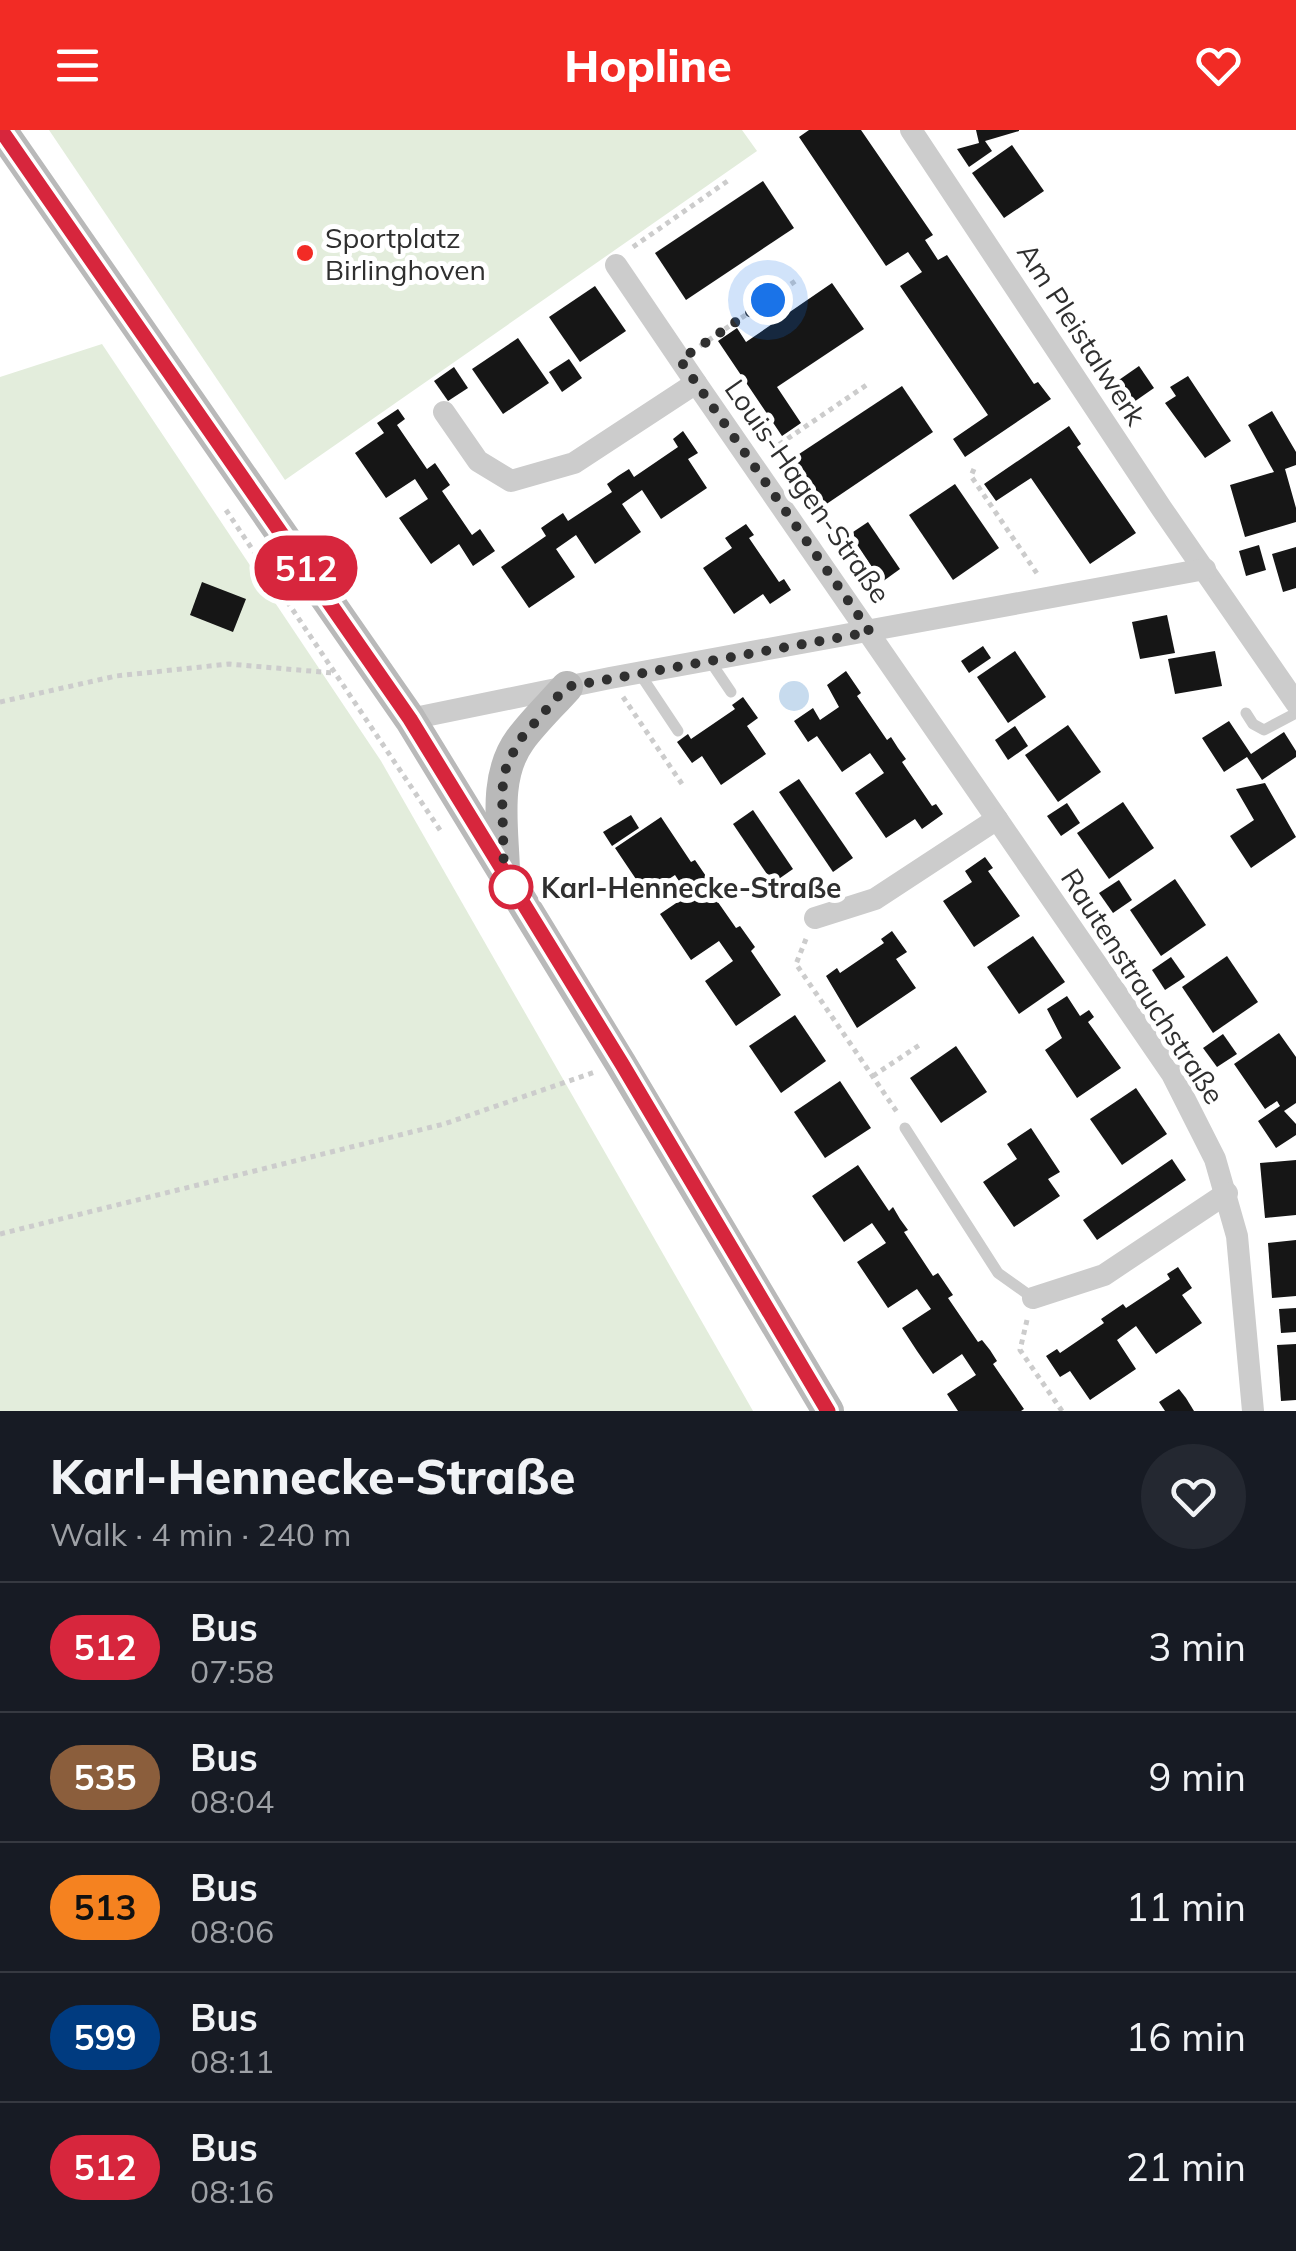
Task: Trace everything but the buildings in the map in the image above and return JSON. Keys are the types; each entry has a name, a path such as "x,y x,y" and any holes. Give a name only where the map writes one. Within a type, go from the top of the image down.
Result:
{"main road":[{"path":"1,130 410,719 622,1064 828,1411"},
{"path":"504,875 502,791 506,768 518,742 566,687"}],"street":[{"name":"Am Pleistalwerk","path":"911,130 1204,569"},
{"name":"Louis-Hagen-Straße","path":"616,265 870,632"},
{"name":"Louis-Hagen-Straße","path":"444,412 478,462 511,480 574,463 696,383"},
{"path":"410,719 610,678 1204,569 1296,703"},
{"name":"Rautenstrauchstraße","path":"870,632 1172,1074 1216,1159 1237,1236 1253,1411"},
{"path":"815,918 874,898 997,819"},
{"path":"1033,1298 1104,1275 1227,1193"}],"lane":[{"path":"710,661 731,692"},
{"path":"640,674 678,731"},
{"path":"1246,713 1253,724 1264,730 1296,712"},
{"path":"905,1128 998,1273 1033,1298"}],"path":[{"path":"616,265 629,250 729,180"},
{"path":"680,360 797,280"},
{"path":"752,463 868,384"},
{"path":"974,468 971,476 1054,598"},
{"path":"218,498 452,847"},
{"path":"0,702 116,676 229,664 334,674"},
{"path":"610,678 682,784"},
{"path":"815,918 796,964 905,1128"},
{"path":"873,1076 921,1044"},
{"path":"0,1234 444,1124 599,1071"},
{"path":"1033,1298 1020,1350 1062,1411"}],"green space":[{"path":"49,130 742,130 757,151 285,480"},
{"path":"102,344 381,761 753,1411 0,1411 0,377"}],"water":[{"path":"794,681 805,685 809,696 805,707 794,711 783,707 779,696 783,685"}],"bus line":[{"name":"512","path":"1,130 410,719 622,1064 828,1411"}],"place":[{"name":"Sportplatz Birlinghoven","path":"305,253"},
{"name":"Karl-Hennecke-Straße","path":"511,887"}],"route":[{"path":"511,887 504,875 502,791 506,768 518,742 566,687 870,632 680,360 768,300"}]}
